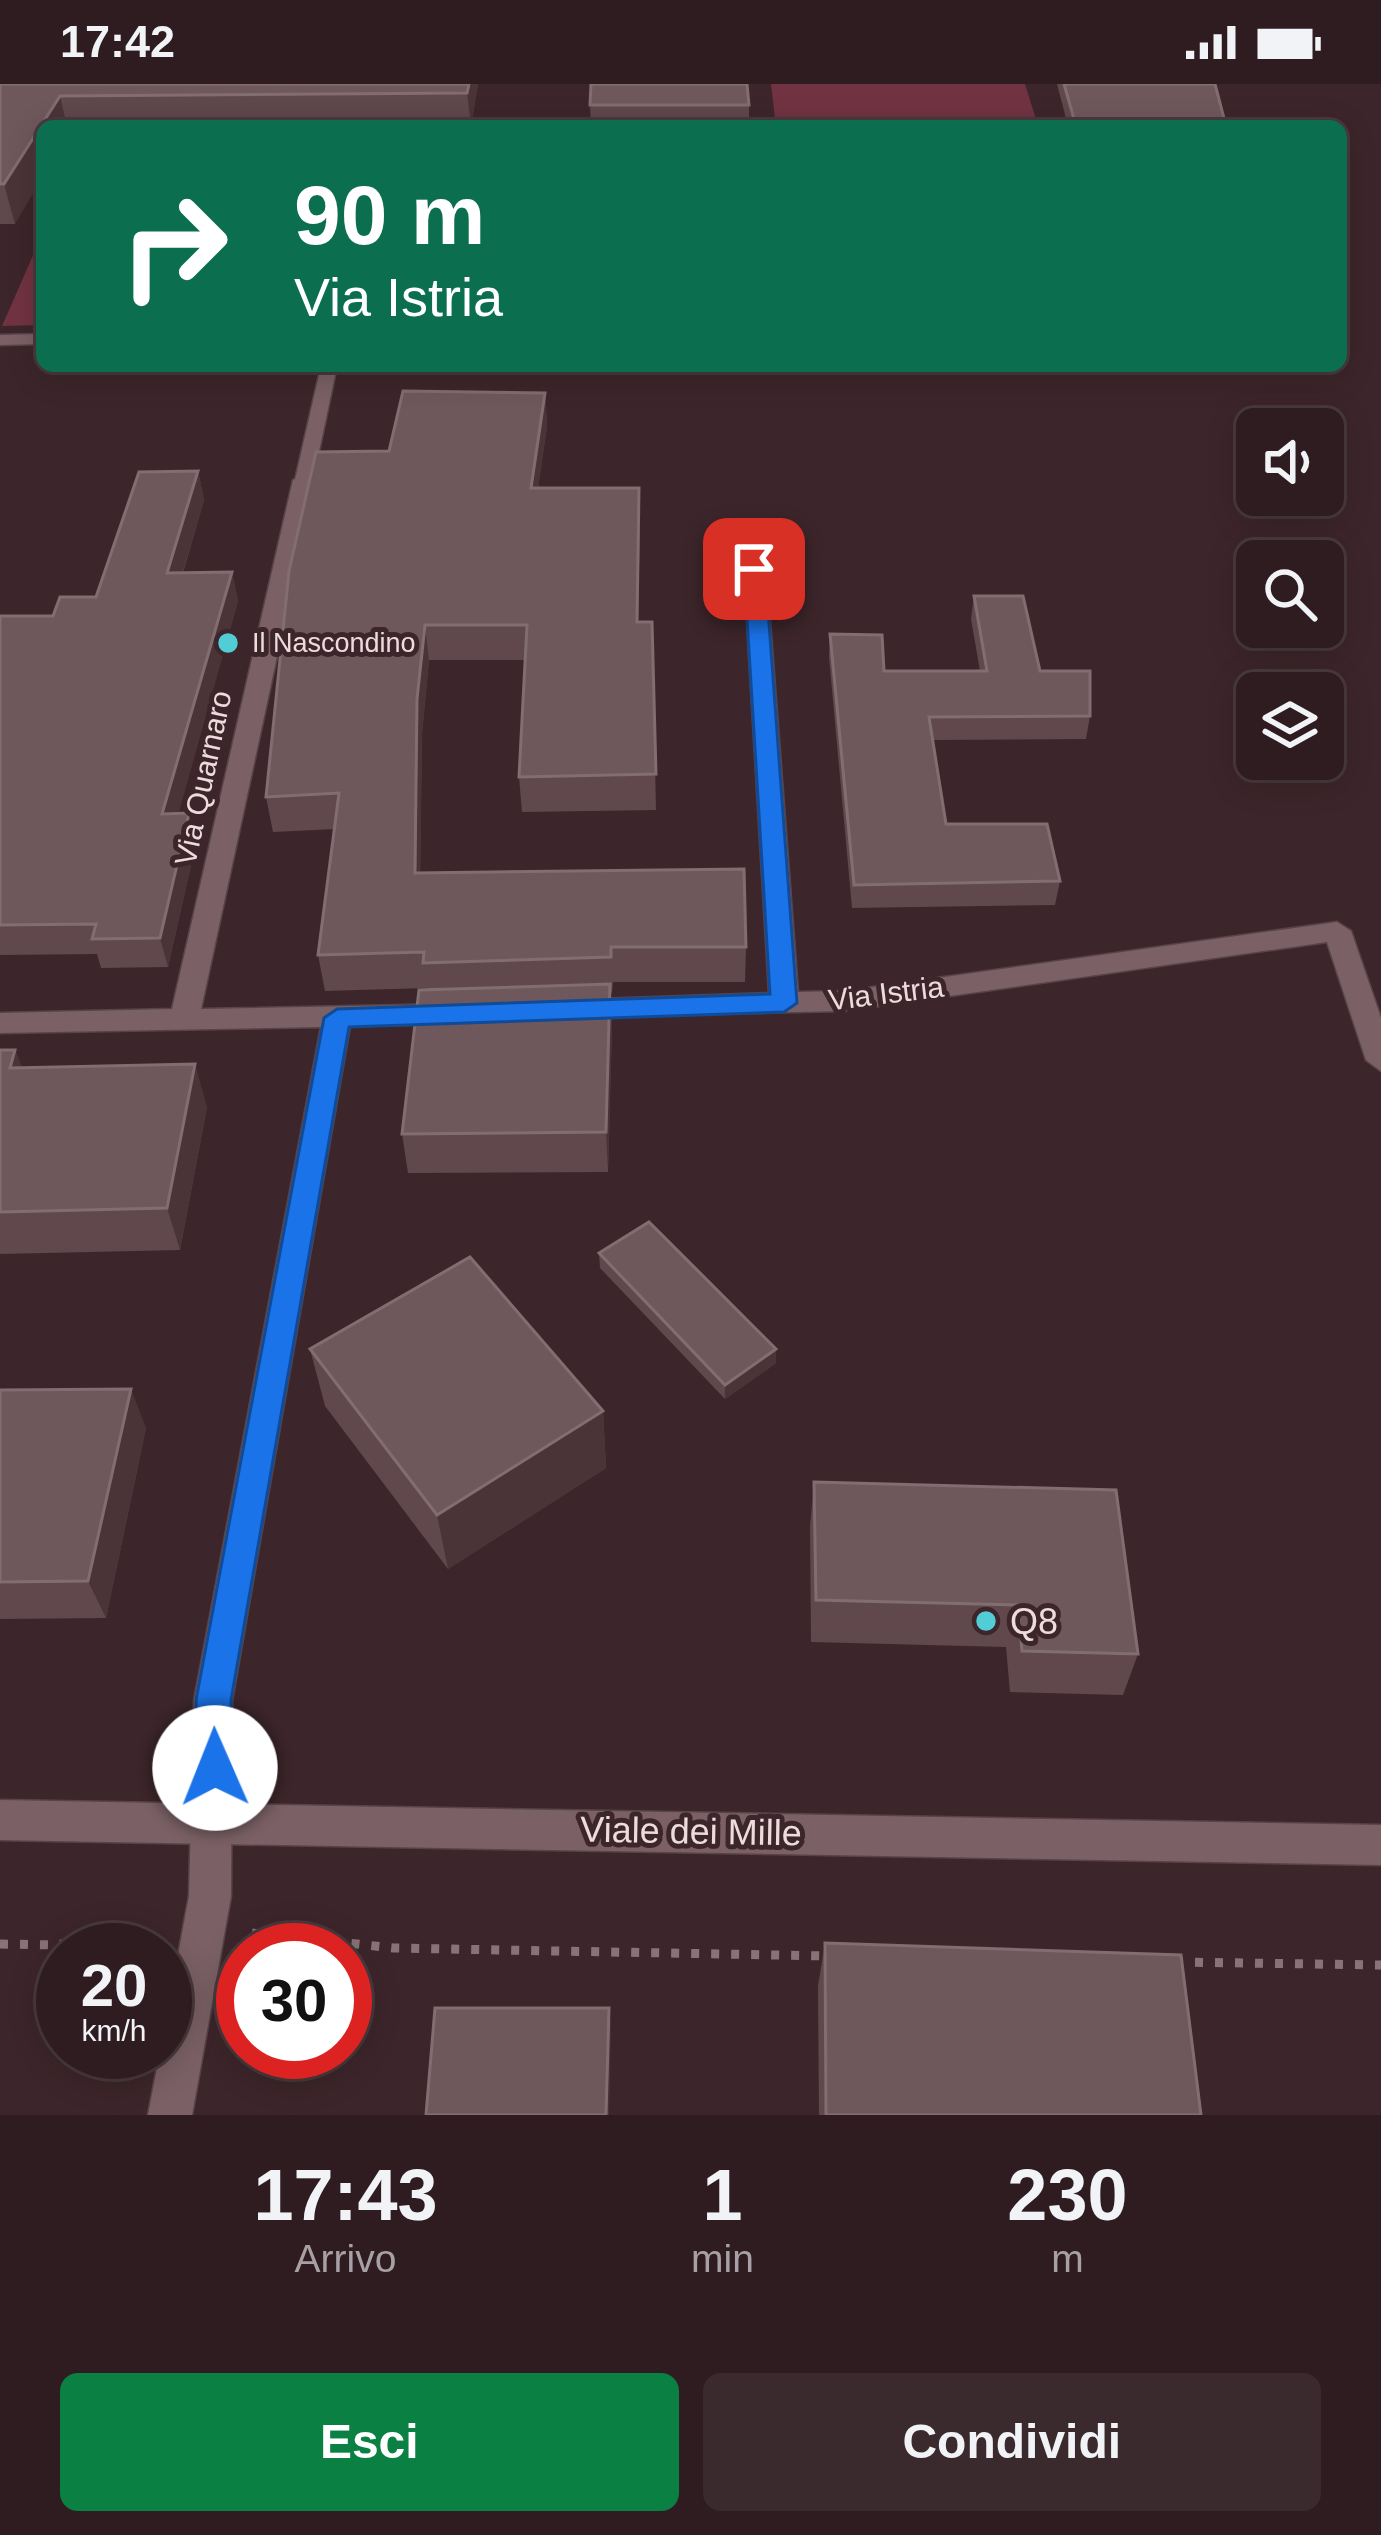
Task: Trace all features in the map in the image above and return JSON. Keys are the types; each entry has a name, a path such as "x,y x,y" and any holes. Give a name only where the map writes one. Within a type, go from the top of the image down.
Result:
{"street":[{"name":"Via Quarnaro","path":"184,1020 304,480"},
{"path":"754,569 784,1003"},
{"name":"Via Istria","path":"549,1011 844,1001 1337,931 1381,1060"},
{"path":"0,1023 478,1013"},
{"path":"170,2115 204,1931 214,1822 213,1700 337,1018"},
{"name":"Viale dei Mille","path":"0,1820 1381,1845"}],"lane":[{"path":"0,340 36,339"},
{"path":"304,480 328,372"}],"path":[{"path":"0,1944 56,1945 135,1931 204,1931 292,1935 394,1948 855,1956"},
{"path":"1166,1961 1381,1965"}],"shaded area":[{"path":"771,84 1025,84 1036,120 775,120"},
{"path":"36,249 36,325 2,326"}],"building":[{"path":"0,84 469,84 467,93 60,96 45,120 36,120 36,134 0,184"},
{"path":"591,84 747,84 749,105 590,105"},
{"path":"1064,84 1215,84 1224,120 1074,120"},
{"path":"403,391 545,393 531,488 639,488 637,622 652,622 656,774 519,777 527,625 425,625 417,699 415,873 744,869 746,947 611,947 611,957 423,963 424,952 318,955 339,793 266,797 289,571 316,452 389,451"},
{"path":"198,471 167,573 232,572 162,814 189,813 160,938 92,939 96,924 0,925 0,616 53,616 60,597 96,597 139,472"},
{"path":"974,596 1023,596 1040,671 1090,671 1090,716 929,717 946,824 1047,824 1060,881 854,885 830,634 882,635 884,671 987,671"},
{"path":"610,984 606,1132 402,1134 419,990"},
{"path":"0,1050 15,1050 10,1068 195,1064 167,1208 0,1212"},
{"path":"649,1222 776,1349 725,1385 599,1253"},
{"path":"470,1257 603,1411 437,1515 310,1349"},
{"path":"131,1389 88,1581 0,1582 0,1390"},
{"path":"814,1482 1116,1490 1138,1654 1022,1651 1018,1605 816,1600"},
{"path":"825,1943 1181,1955 1201,2115 826,2115"},
{"path":"435,2008 609,2008 606,2115 426,2115"}],"place":[{"name":"Il Nascondino","path":"228,643"},
{"name":"Q8","path":"986,1621"}],"route":[{"path":"215,1768 213,1700 337,1018 784,1003 754,569"}]}
